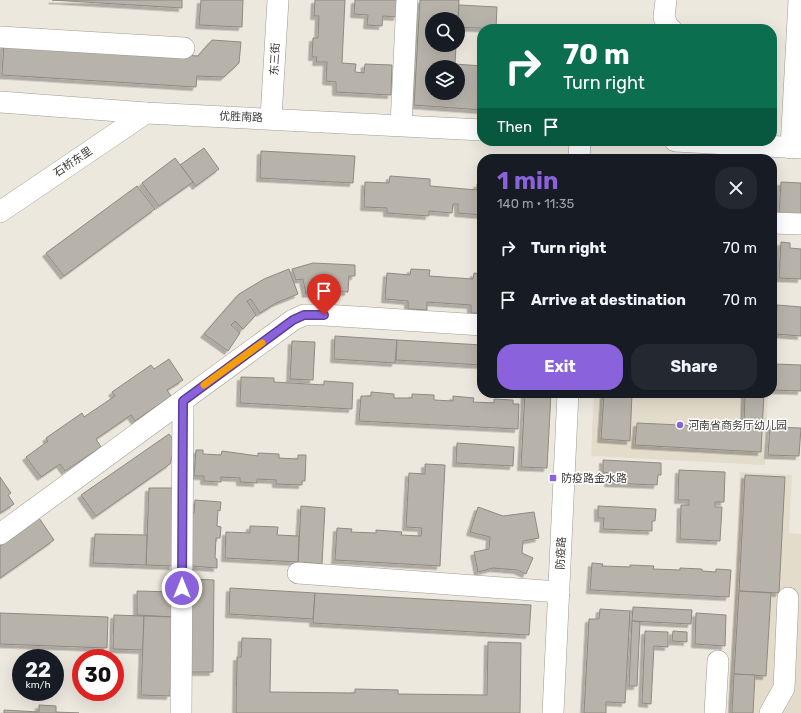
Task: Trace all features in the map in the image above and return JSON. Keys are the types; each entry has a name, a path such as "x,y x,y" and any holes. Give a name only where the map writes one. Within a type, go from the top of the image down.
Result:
{"street":[{"name":"东三街","path":"272,118 278,0"},
{"path":"401,125 407,0"},
{"path":"666,0 664,17 667,24"},
{"path":"761,146 796,148 799,0"},
{"path":"0,37 184,48"},
{"name":"优胜南路","path":"0,102 146,113 272,118 477,130"},
{"name":"石桥东里","path":"0,212 146,113"},
{"path":"777,223 801,224"},
{"path":"0,534 293,320 304,315 477,325"},
{"name":"防疫路","path":"553,713 568,398"},
{"path":"181,713 183,401"},
{"path":"298,573 559,592"},
{"path":"770,713 784,688 788,598"},
{"path":"715,713 718,661"}],"shaded area":[{"name":"河南省商务厅幼儿园","path":"594,398 768,398 765,465 591,456"},
{"path":"740,472 792,475 789,533 801,534 801,713 728,713"}],"building":[{"path":"52,0 182,0 182,8"},
{"path":"201,0 243,0 242,27 199,25"},
{"path":"315,0 345,0 342,63 356,64 355,72 364,73 365,64 392,65 391,95 336,92 336,82 326,81 327,62 316,62 317,57 312,57 313,38 318,38 319,16 314,16"},
{"path":"355,0 398,0 397,17 383,16 382,26 367,25 368,15 354,14"},
{"path":"420,0 459,0 458,12 425,12 425,52 456,52 455,60 425,60 425,100 465,100 465,65 477,66 477,110 414,105"},
{"path":"459,5 497,7 496,24 477,24 477,28 465,27 465,12 459,12"},
{"path":"212,40 241,42 239,63 224,77 197,76 196,87 2,75 4,44 198,56"},
{"path":"204,148 219,169 196,186 180,165"},
{"path":"261,151 355,156 353,183 260,178"},
{"path":"175,158 193,182 159,206 142,183"},
{"path":"390,176 430,179 430,186 477,190 477,215 458,213 458,204 453,204 452,213 429,211 429,216 387,213 387,208 364,207 365,182 389,183"},
{"path":"781,182 801,183 801,217 779,215"},
{"path":"137,186 155,209 64,276 46,253"},
{"path":"781,242 790,243 790,248 801,249 801,279 779,278"},
{"path":"313,263 355,265 355,276 349,276 348,292 330,291 331,282 323,281 325,291 306,294 303,279 296,280 292,269"},
{"path":"289,269 298,294 276,303 260,313 251,299 247,301 256,315 243,329 235,321 231,325 240,333 228,351 204,334 239,294 264,279"},
{"path":"411,269 430,270 429,276 473,279 474,273 477,273 477,313 471,313 471,305 427,302 427,310 408,309 408,301 385,299 387,273 410,275"},
{"path":"777,305 801,307 801,336 777,334"},
{"path":"335,336 397,340 395,363 334,359"},
{"path":"397,340 477,345 477,365 396,360"},
{"path":"292,341 315,342 313,380 290,379"},
{"path":"169,359 183,380 167,390 171,396 135,421 131,415 96,439 101,447 65,471 60,464 41,477 26,457 48,441 46,438 82,413 84,417 115,396 112,392 151,365 154,369"},
{"path":"777,364 801,365 801,391 777,390"},
{"path":"241,377 274,378 274,382 324,385 324,381 353,383 352,409 240,403"},
{"path":"371,392 394,394 394,398 412,398 412,394 434,395 434,400 453,401 453,396 474,398 473,402 494,403 494,399 513,400 513,404 519,404 518,429 359,421 361,396 371,396"},
{"path":"525,398 551,398 547,468 521,467"},
{"path":"604,398 632,398 630,441 601,439"},
{"path":"745,398 764,398 761,452 635,445 637,423 744,428"},
{"path":"770,427 801,428 799,456 768,455"},
{"path":"169,434 176,443 170,464 96,516 81,495"},
{"path":"457,443 514,447 513,466 456,463"},
{"path":"196,450 203,450 203,454 221,455 222,451 258,456 258,453 279,454 279,458 298,459 298,455 306,455 305,481 302,481 302,485 276,484 276,480 257,479 257,483 240,482 240,478 221,477 221,482 204,481 204,476 194,476"},
{"path":"603,460 661,463 661,475 658,475 657,485 608,483 609,473 603,472"},
{"path":"425,464 445,465 440,566 335,560 337,528 352,529 351,532 376,533 376,530 402,532 401,535 421,536 422,528 406,527 409,473 425,474"},
{"path":"679,470 725,472 724,502 715,502 715,507 722,507 720,541 680,539 681,505 689,505 689,500 678,500"},
{"path":"745,475 785,477 779,593 739,591"},
{"path":"0,477 11,493 8,495 14,504 0,513"},
{"path":"149,488 176,488 173,566 146,565"},
{"path":"195,500 221,502 220,511 218,510 217,526 221,527 220,538 216,538 215,558 217,559 217,568 191,566 192,513 194,513"},
{"path":"301,506 325,508 322,564 298,562"},
{"path":"598,506 656,509 655,521 652,521 652,531 603,529 604,518 598,518"},
{"path":"478,507 503,516 534,512 539,538 523,541 522,553 533,558 526,574 517,570 493,568 478,572 474,552 489,549 490,537 470,532"},
{"path":"39,518 54,540 0,578 0,546"},
{"path":"250,526 278,527 277,535 299,536 298,562 225,558 226,532 250,533"},
{"path":"95,534 147,535 146,565 93,563"},
{"path":"592,563 603,564 602,566 654,566 653,569 702,569 702,571 716,572 716,569 731,570 729,597 590,590"},
{"path":"190,579 214,580 213,672 189,672"},
{"path":"230,588 315,593 313,619 229,614"},
{"path":"137,591 174,592 173,617 137,615"},
{"path":"739,591 771,593 766,676 734,674"},
{"path":"315,593 531,605 529,635 313,623"},
{"path":"633,607 692,610 691,624 632,621"},
{"path":"600,609 630,611 625,703 606,702 606,713 584,713 589,619 599,619"},
{"path":"0,613 108,617 107,648 0,644"},
{"path":"696,613 726,615 725,646 695,644"},
{"path":"114,615 144,616 143,650 113,649"},
{"path":"144,616 173,617 170,696 141,695"},
{"path":"632,621 640,622 637,686 629,686"},
{"path":"645,631 668,632 668,647 654,646 651,704 642,703"},
{"path":"673,631 687,632 687,642 672,641"},
{"path":"242,638 271,639 270,692 355,693 355,689 398,690 398,694 487,695 488,642 521,643 520,713 236,713 237,657 241,657"},
{"path":"734,674 755,675 753,713 732,713"},
{"path":"39,705 56,706 56,712 79,713 4,713 4,710 39,712"}],"slow traffic":[{"path":"204,385 262,343"}],"place":[{"name":"河南省商务厅幼儿园","path":"680,425"},
{"name":"防疫路金水路","path":"553,478"}],"route":[{"path":"182,588 183,401 293,320 304,315 324,315"}]}
